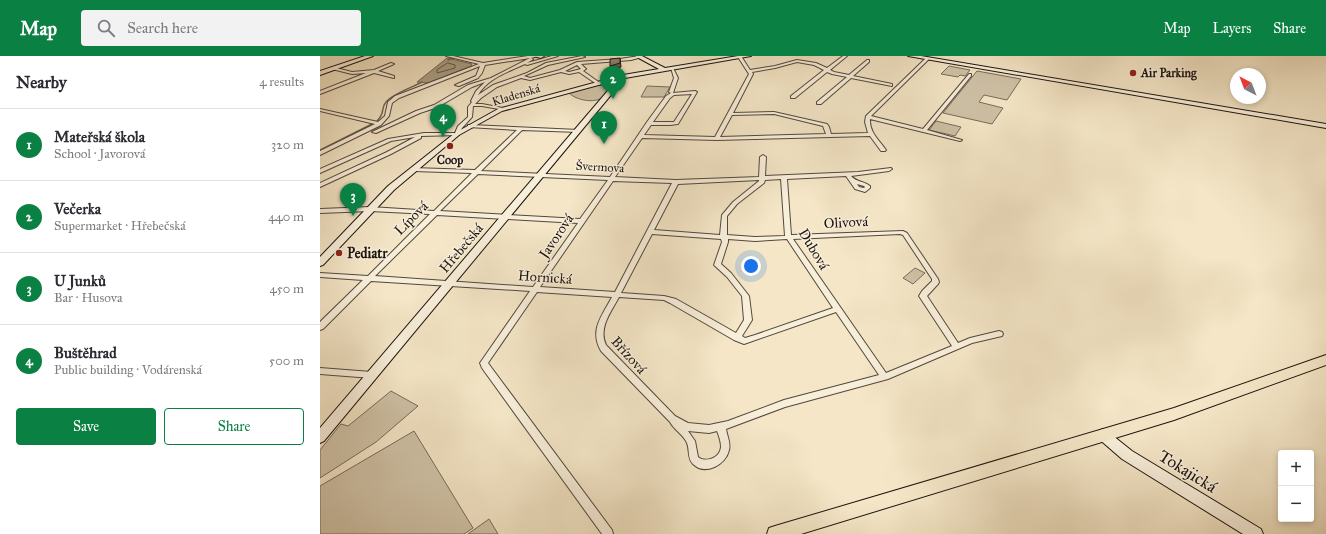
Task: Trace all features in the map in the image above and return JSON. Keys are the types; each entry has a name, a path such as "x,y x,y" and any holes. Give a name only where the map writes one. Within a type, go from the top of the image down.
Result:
{"main road":[{"path":"775,534 1224,398 1326,360"}],"street":[{"path":"320,72 370,56"},
{"path":"449,56 483,64"},
{"path":"490,63 511,56"},
{"path":"320,153 373,130 436,106 470,86 490,79 536,56"},
{"path":"361,139 373,130 387,116 389,105 394,99 483,64 541,56"},
{"path":"509,70 556,56"},
{"path":"522,77 530,79 561,71 568,66 588,60 632,59 639,56 662,68 663,71"},
{"name":"Kladenská","path":"320,263 391,188 457,134 503,109 623,77 748,56"},
{"path":"793,97 845,56"},
{"path":"911,56 1326,126"},
{"path":"472,105 479,97 495,86 522,77 543,66 583,57 588,60"},
{"path":"717,139 751,74 750,70 740,57"},
{"path":"883,150 871,134 867,125 868,117 925,58"},
{"path":"750,70 775,67 795,61 815,64 827,70 850,77 890,85"},
{"path":"819,102 868,61"},
{"path":"577,63 584,69 581,71"},
{"path":"320,93 392,64"},
{"path":"457,85 477,76 480,73 483,64"},
{"path":"334,68 352,73 373,71 393,76"},
{"path":"671,92 676,78 672,69"},
{"path":"561,71 569,73 581,71 598,84"},
{"path":"924,131 970,75"},
{"name":"Hřebečská","path":"320,437 623,77"},
{"path":"320,171 390,140 422,134 457,134 460,128 470,117 470,108 477,91 490,79"},
{"name":"Javorová","path":"608,534 484,363 610,179 649,123 669,96 690,91 695,92 676,123 649,123"},
{"path":"472,105 482,104 503,109"},
{"path":"320,110 379,124"},
{"path":"730,114 776,113 825,125 829,135"},
{"path":"868,117 960,140"},
{"path":"470,126 579,131"},
{"name":"Lípová","path":"320,327 521,128"},
{"path":"320,185 430,134"},
{"path":"641,136 717,139 871,134"},
{"path":"737,338 748,320 746,296 729,275 717,265 725,242 723,220 725,215 735,203 761,184 763,178 763,157"},
{"name":"Švermova","path":"414,169 676,182 784,177"},
{"path":"784,177 848,174 889,169"},
{"path":"848,174 853,181"},
{"name":"Dubová","path":"784,177 788,237 885,377"},
{"name":"Břízová","path":"676,182 616,295 599,334 601,344 669,416 678,423 687,427 704,429 721,428 784,404 885,377 975,340 999,334"},
{"path":"320,211 370,209 581,221"},
{"name":"Olivová","path":"650,232 755,238 896,231 903,232 936,280 923,296 957,347"},
{"name":"Hornická","path":"320,275 535,289 670,300 737,338 748,341 837,309"},
{"path":"320,371 372,375"},
{"path":"669,416 691,442 695,460 704,464 714,462 724,454 725,445 721,428"},
{"name":"Tokajická","path":"1103,435 1127,455 1256,534"}],"shaded area":[{"path":"949,66 970,70 965,76 960,75 958,77 941,74"},
{"path":"977,71 1021,79 1007,100 984,95 979,102 1003,108 992,124 943,113"},
{"path":"617,80 617,83 612,85 605,95 599,99 590,101 580,99 569,93"},
{"path":"647,86 670,87 664,97 641,97"},
{"path":"936,121 961,127 955,136 929,130"},
{"path":"915,268 925,273 913,284 903,278"},
{"path":"391,391 418,406 376,442 320,478 320,450 341,424 348,426"},
{"path":"414,431 473,528 464,534 320,534 320,486"},
{"path":"489,519 498,534 468,534"}],"water":[{"path":"447,58 472,64 471,66 428,83 417,82"}],"building":[{"path":"620,58 620,63 610,66 610,59"}],"waterway":[{"path":"448,60 458,56"},
{"path":"377,121 380,118 384,104 389,99 398,93 422,82"},
{"path":"320,150 372,124"}],"place":[{"name":"Air Parking","path":"1133,73"},
{"name":"Večerka","path":"613,99"},
{"name":"Buštěhrad","path":"443,137"},
{"name":"Mateřská škola","path":"604,144"},
{"name":"Coop","path":"450,146"},
{"name":"U Junků","path":"353,216"},
{"name":"Pediatr","path":"339,253"}]}
